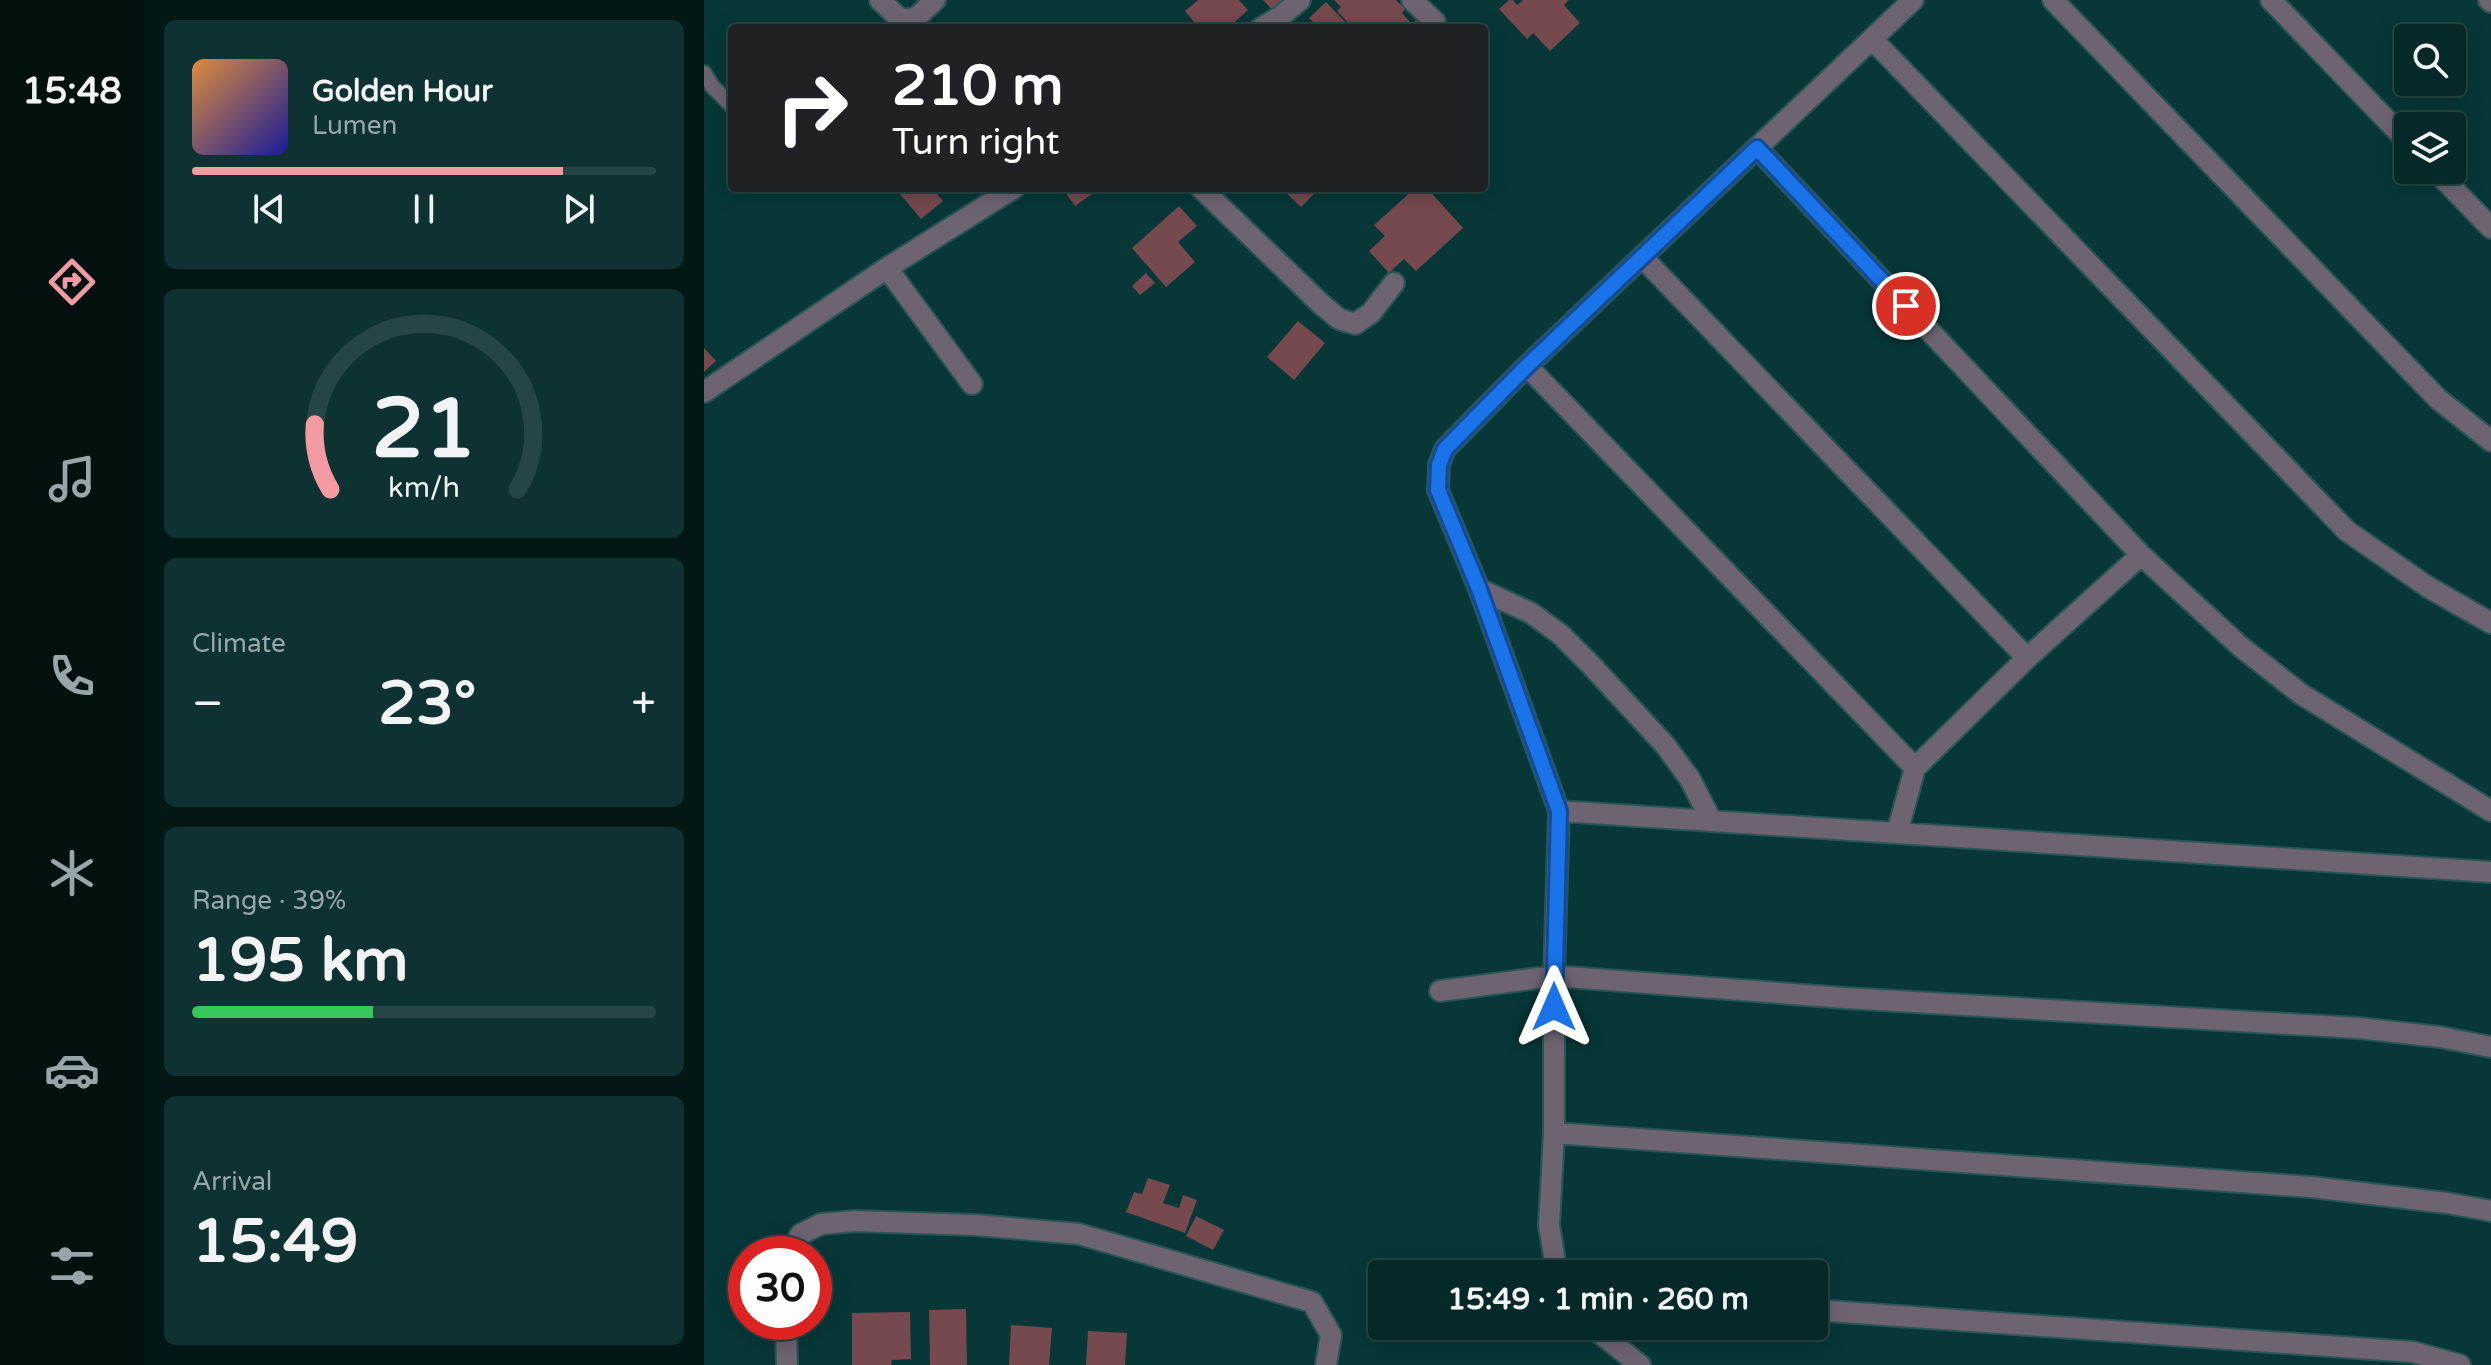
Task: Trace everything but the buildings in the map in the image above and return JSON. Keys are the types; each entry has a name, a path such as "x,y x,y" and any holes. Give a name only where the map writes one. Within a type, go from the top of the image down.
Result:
{"street":[{"path":"880,0 901,20 916,18 935,0"},
{"path":"1268,24 1300,0"},
{"path":"1412,0 1435,22"},
{"path":"1555,1260 1549,1225 1554,1133 1554,976 1559,811 1479,589 1438,490 1439,465 1445,449 1527,366 1913,0"},
{"path":"2053,0 2438,399 2491,441"},
{"path":"2271,0 2394,127"},
{"path":"1872,39 2347,531 2428,587 2491,623"},
{"path":"1757,148 2141,555 2241,647 2301,694 2491,811"},
{"path":"2449,184 2491,228"},
{"path":"704,392 887,268 1008,192"},
{"path":"1205,192 1339,319 1355,324 1371,313 1394,283"},
{"path":"1643,258 2027,658"},
{"path":"887,268 972,384"},
{"path":"1527,366 1915,768"},
{"path":"1897,833 1915,768 2027,658 2141,555"},
{"path":"1479,589 1531,613 1560,634 1665,745 1690,779 1711,820"},
{"path":"1559,811 2491,872"},
{"path":"1440,991 1554,976 1845,998 2358,1028 2440,1037 2491,1047"},
{"path":"1554,1133 2311,1187 2491,1211"},
{"path":"800,1236 821,1224 855,1221 976,1225 1079,1234 1312,1302 1331,1335 1326,1365"},
{"path":"1828,1311 2413,1352 2460,1365"},
{"path":"786,1340 787,1365"},
{"path":"1612,1340 1640,1365"}],"lane":[{"path":"704,73 728,102"}],"route":[{"path":"1554,1007 1559,811 1479,589 1438,490 1439,465 1445,449 1527,366 1757,148 1906,306"}]}
